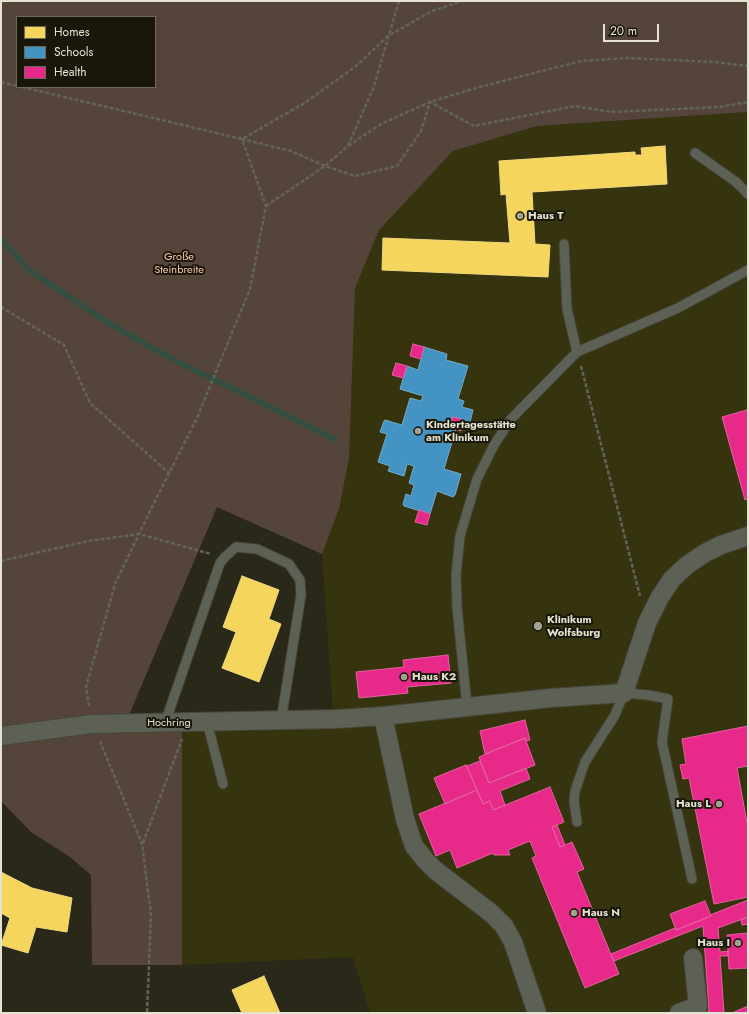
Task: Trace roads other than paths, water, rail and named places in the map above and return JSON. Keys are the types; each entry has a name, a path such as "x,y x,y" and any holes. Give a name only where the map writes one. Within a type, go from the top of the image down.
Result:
{"street":[{"path":"624,693 647,623 660,597 672,579 687,565 705,553 748,536"},
{"name":"Hochring","path":"1,736 92,724 337,719 383,716 467,706 624,693"},
{"path":"383,716 405,819 414,846 435,870 491,913 504,926 513,942 537,1013"},
{"path":"680,1013 698,1006 693,958"}],"lane":[{"path":"695,153 736,182 748,194"},
{"path":"564,244 567,309 577,352"},
{"path":"467,706 456,607 456,574 460,536 477,479 494,445 511,419 577,352 678,308 748,270"},
{"path":"165,722 220,563 236,547 257,549 290,564 300,580 301,595 281,720"},
{"path":"577,822 574,802 575,791 585,762 615,715 624,693 648,695 668,699 662,742 692,879"},
{"path":"207,722 223,784"}],"waterway":[{"path":"1,239 29,270 115,327 176,361 335,439"}],"place":[{"name":"Haus T","path":"520,216"},
{"name":"Kindertagesstätte am Klinikum","path":"418,431"},
{"name":"Klinikum Wolfsburg","path":"538,626"},
{"name":"Haus K2","path":"404,677"},
{"name":"Haus L","path":"719,804"},
{"name":"Haus N","path":"574,913"},
{"name":"Haus I","path":"738,943"}],"park label":[{"name":"Große Steinbreite","path":"179,263"}]}
